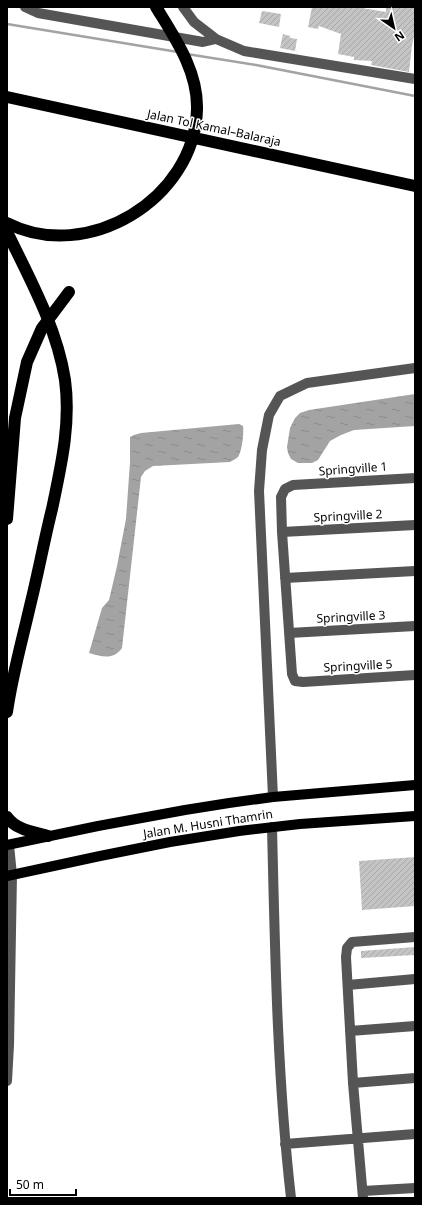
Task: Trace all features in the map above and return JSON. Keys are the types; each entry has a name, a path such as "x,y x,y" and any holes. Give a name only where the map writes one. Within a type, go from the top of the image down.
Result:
{"highway":[{"path":"7,223 24,230 52,236 72,235 98,230 116,224 130,216 159,193 182,164 195,128 197,109 195,87 191,70 156,7"},
{"name":"Jalan Tol Kamal–Balaraja","path":"7,97 415,186"},
{"path":"7,232 24,266 53,333 65,380 68,405 61,464 32,598 12,680 7,712"},
{"path":"7,519 15,418 26,362 42,328 68,292"},
{"path":"7,817 11,823 16,826 48,836"}],"main road":[{"name":"Jalan M. Husni Thamrin","path":"8,845 185,810 273,797 415,785"},
{"name":"Jalan M. Husni Thamrin","path":"9,875 170,842 272,827 415,816"}],"street":[{"path":"25,7 38,13 203,42 216,40"},
{"path":"183,7 194,22 216,40 244,51 415,78"},
{"path":"273,797 260,491 262,450 268,416 280,396 307,383 415,368"},
{"name":"Springville 1","path":"282,532 281,497 285,489 293,486 415,478"},
{"name":"Springville 2","path":"282,532 415,525"},
{"path":"282,532 289,633"},
{"path":"285,578 415,571"},
{"name":"Springville 3","path":"289,633 415,626"},
{"name":"Springville 5","path":"289,633 292,674 295,680 303,682 415,675"},
{"path":"272,827 276,972 285,1144 292,1198"},
{"path":"7,1081 11,953 8,845"},
{"path":"415,937 352,942 347,948 346,957 353,1083 363,1194 415,1188"},
{"path":"7,939 11,953"},
{"path":"348,985 415,979"},
{"path":"350,1031 415,1026"},
{"path":"353,1083 415,1078"},
{"path":"285,1144 415,1134"}],"water":[{"path":"415,394 415,426 354,430 330,441 318,460 312,463 298,463 291,459 288,453 287,447 290,428 295,418 300,413 309,410"},
{"path":"239,424 243,426 241,451 238,457 230,462 153,466 145,471 141,477 122,648 115,655 111,656 102,656 89,653 102,608 109,600 126,519 130,462 130,437 141,433"}],"building":[{"path":"312,7 356,7 386,12 386,7 415,7 415,32 409,72 371,65 372,61 354,60 354,57 338,54 341,34 319,26 318,29 308,27"},
{"path":"262,11 281,14 279,27 259,23"},
{"path":"283,34 290,36 290,38 297,39 295,51 280,48"},
{"path":"415,857 415,906 362,910 359,861"},
{"path":"415,947 415,955 361,958 361,951"}],"waterway":[{"path":"7,24 178,52"},
{"path":"187,54 256,65 415,96"}]}
